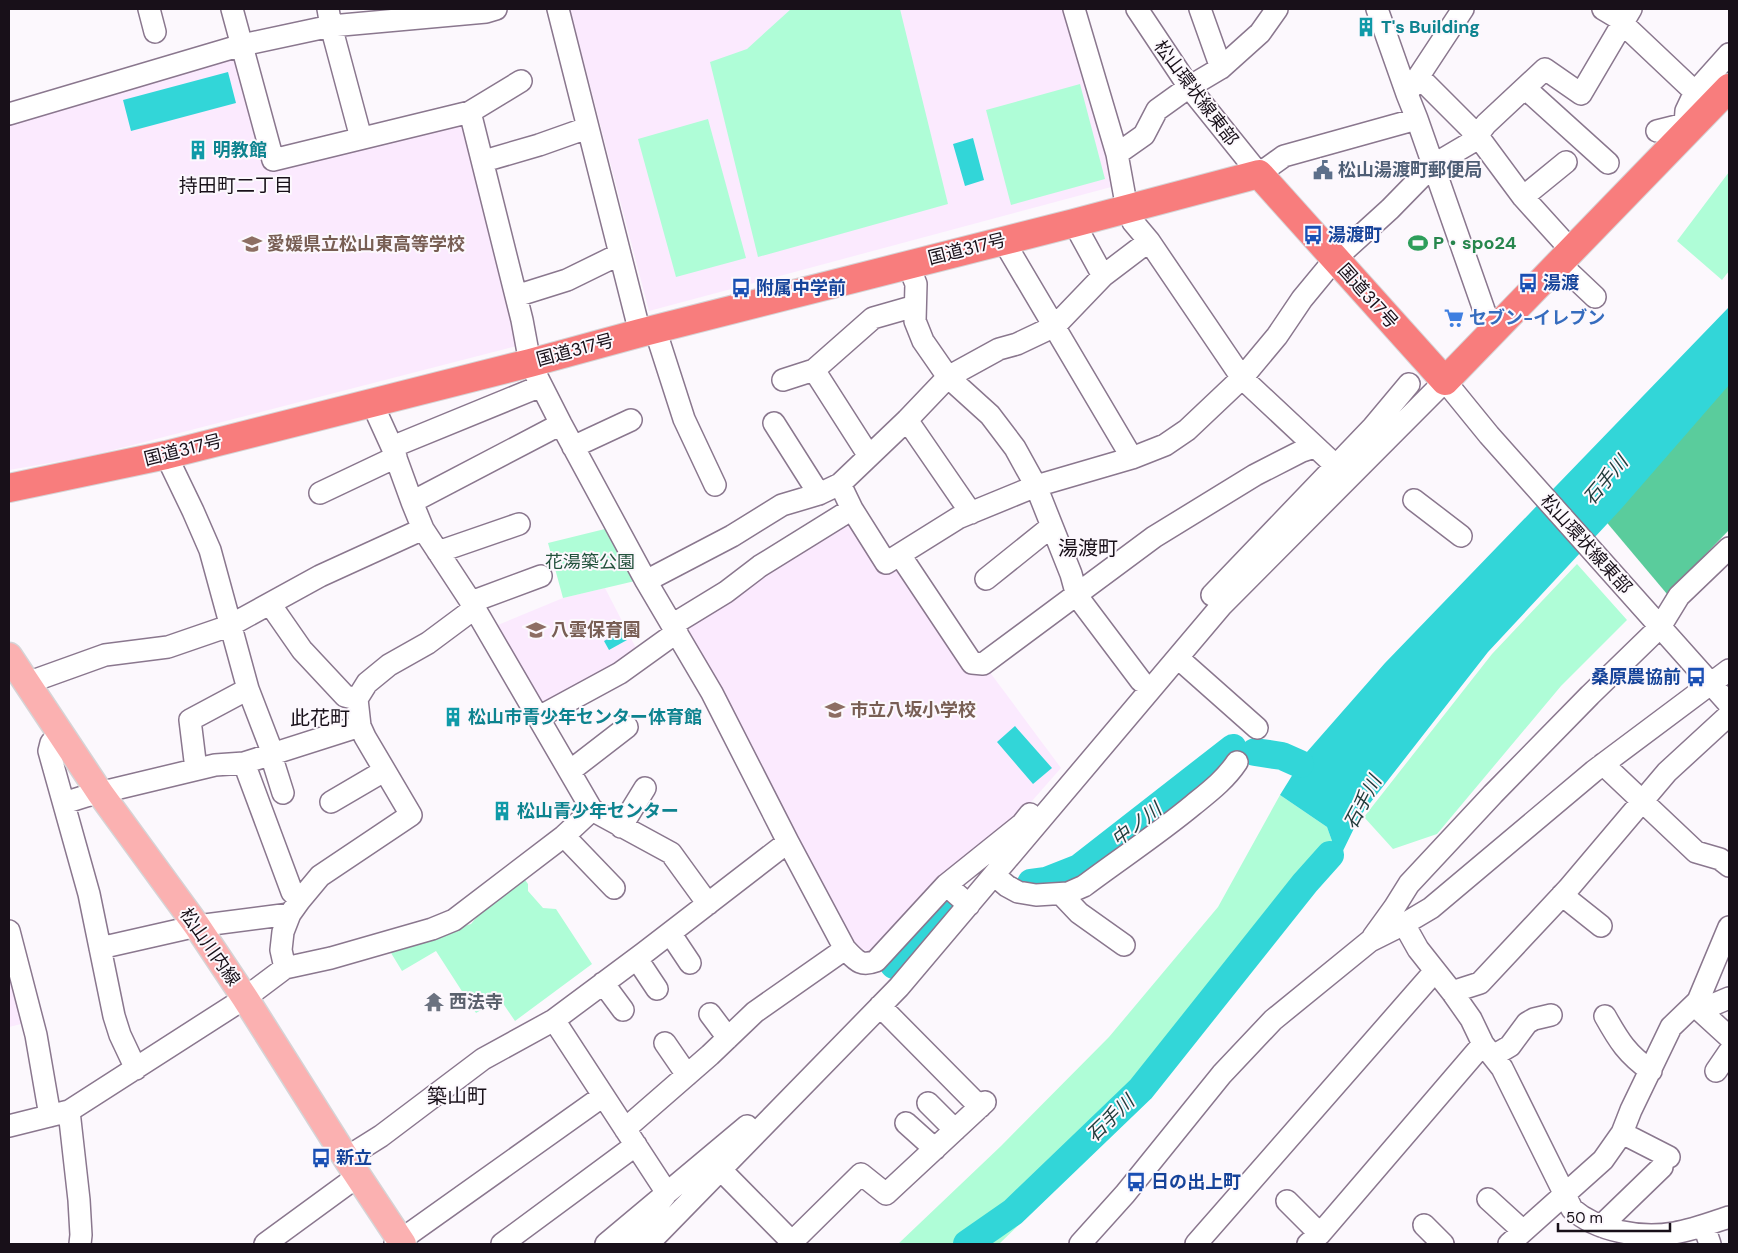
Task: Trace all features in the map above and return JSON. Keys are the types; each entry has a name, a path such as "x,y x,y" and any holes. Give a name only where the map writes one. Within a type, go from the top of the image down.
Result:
{"highway":[{"path":"1445,381 1494,332 1687,126 1729,88"},
{"name":"国道317号","path":"9,488 166,455 372,402 536,374 648,331 1259,174 1445,381"}],"main road":[{"name":"松山川内線","path":"9,656 100,793 196,926 245,998 400,1243"}],"street":[{"path":"149,9 155,32"},
{"path":"232,9 273,160 470,112 521,81"},
{"path":"9,114 329,17 486,12 496,9"},
{"path":"558,9 620,254 648,331 684,419 715,485"},
{"path":"1074,9 1116,154 1127,209 1133,222 1149,241 1242,378 1335,465"},
{"name":"松山環状線東部","path":"1137,9 1189,88 1259,174"},
{"path":"1200,9 1221,68"},
{"path":"1116,154 1144,135 1157,110 1221,68 1260,34 1277,9"},
{"path":"1377,9 1413,85 1417,119 1484,310 1494,332"},
{"path":"1413,85 1462,9"},
{"path":"1603,9 1625,18 1695,92"},
{"path":"329,17 361,138"},
{"path":"840,484 852,509 886,563 958,518 1036,486 1132,458 1165,445 1187,430 1242,378 1277,336 1302,300 1335,259 1390,209 1434,165 1472,142 1486,124 1545,69 1581,94 1625,18"},
{"path":"1657,131 1687,126 1686,110 1695,92 1729,54"},
{"path":"1413,85 1478,134 1595,297"},
{"path":"1525,88 1608,163"},
{"path":"470,112 484,161 536,374 573,447 646,581 712,693 845,949 858,962 868,964 876,961 946,885 1022,824 1208,600 1373,427 1409,384"},
{"path":"1259,174 1284,156 1417,119"},
{"path":"484,161 539,146 588,128"},
{"path":"1523,197 1566,162"},
{"path":"1074,223 1103,276"},
{"path":"1004,240 1132,458"},
{"path":"646,581 732,536 782,505 819,494 840,484 907,420 948,377 999,350 1017,344 1055,326 1103,276 1149,241"},
{"path":"516,296 567,280 620,254"},
{"path":"908,264 916,284 915,321 923,341 948,377 990,415 1015,448 1036,486 1071,574 1077,596 1141,681"},
{"path":"783,380 814,370 873,318 915,306"},
{"path":"814,370 869,456"},
{"path":"320,492 536,374"},
{"path":"648,1244 899,987 1222,606 1445,381"},
{"name":"松山環状線東部","path":"1445,381 1489,435 1729,704"},
{"path":"372,402 424,529 473,604 592,810 671,854 708,904"},
{"path":"573,447 631,420"},
{"path":"907,420 971,513"},
{"path":"774,423 819,494"},
{"path":"412,502 561,424"},
{"path":"900,555 972,663 982,664 1077,596 1154,537 1255,475 1302,451 1314,447"},
{"path":"166,455 210,550 229,626 283,793"},
{"path":"1414,500 1461,536"},
{"path":"540,717 620,673 674,629 760,566 852,509"},
{"path":"438,552 519,524"},
{"path":"986,578 1052,526"},
{"path":"27,683 106,655 168,646 229,626 320,576 424,529"},
{"path":"1370,941 1409,884 1493,794 1660,627 1679,596 1729,548"},
{"path":"285,968 281,950 283,932 295,907 320,876 411,814 384,771 360,726 357,699 367,683 389,665 428,644 473,604 541,576"},
{"path":"270,604 302,650 345,696 357,699"},
{"path":"1178,658 1257,728"},
{"path":"1080,1244 1124,1194 1222,1074 1273,1020 1370,941 1431,908 1603,764 1729,670"},
{"path":"196,769 190,720 248,689"},
{"path":"1452,992 1480,983 1562,895 1667,772 1729,715"},
{"path":"64,802 196,769 215,765 244,763 360,726"},
{"path":"570,771 628,727"},
{"path":"59,733 51,743 49,751 89,894 120,1034 136,1069"},
{"path":"994,875 1018,892 1068,893 1084,886 1175,820 1219,784 1237,762"},
{"path":"244,763 292,892 295,907"},
{"path":"1603,764 1696,852 1720,859 1729,866"},
{"path":"331,802 384,771"},
{"path":"621,827 645,788"},
{"path":"9,1126 60,1114 136,1069 245,998 285,968 340,956 432,929 454,920 564,836 592,810"},
{"path":"564,836 614,888"},
{"path":"265,1244 352,1167 381,1136 483,1059 554,1020 604,984 788,842"},
{"path":"946,885 968,905"},
{"path":"1056,894 1094,942"},
{"path":"1056,894 1124,945"},
{"path":"1562,895 1601,926"},
{"path":"100,948 196,926 295,907"},
{"path":"1404,924 1418,949 1452,992 1488,1050 1502,1068 1572,1208 1581,1216 1601,1226 1648,1240 1673,1234 1707,1235 1729,1217"},
{"path":"1729,927 1725,948 1698,1001 1698,1009 1729,1037"},
{"path":"9,931 36,1035 60,1114 79,1208 82,1234 80,1244"},
{"path":"670,933 690,963"},
{"path":"502,1244 630,1137 687,1075 754,1012 845,949"},
{"path":"636,959 658,989"},
{"path":"1196,1244 1435,971"},
{"path":"604,984 623,1010"},
{"path":"1488,1199 1516,1238 1603,1160 1622,1133 1630,1110 1651,1071 1671,1027 1698,1009 1729,998"},
{"path":"721,1170 791,1243 861,1174 886,1194 982,1104 880,1006"},
{"path":"710,1014 728,1038"},
{"path":"1287,1201 1314,1239 1488,1050 1510,1046 1527,1023 1534,1019 1551,1015"},
{"path":"1605,1016 1630,1056 1651,1071"},
{"path":"554,1020 666,1193"},
{"path":"665,1043 687,1075"},
{"path":"1716,1071 1729,1052"},
{"path":"400,1243 603,1096"},
{"path":"928,1103 955,1130"},
{"path":"606,1244 756,1119 771,1119"},
{"path":"906,1123 935,1149"},
{"path":"1601,1226 1665,1162 1622,1133"},
{"path":"627,1244 666,1193"},
{"path":"1424,1225 1443,1244"}],"shaded area":[{"path":"570,9 1067,9 1115,186 649,311"},
{"name":"愛媛県立松山東高等学校","path":"235,54 269,171 462,122 515,316 517,346 90,456 9,470 9,120"},
{"path":"850,516 898,561 986,667 1061,768 1032,801 934,881 869,951 857,948 683,632 685,622"},
{"path":"605,588 639,654 544,707 493,627 563,598"},
{"path":"9,957 25,1023 9,1027"}],"green space":[{"path":"791,9 900,9 948,204 758,257 710,62 747,49"},
{"path":"1080,84 1105,179 1011,205 986,110"},
{"path":"708,119 746,258 676,277 638,139"},
{"path":"1729,172 1729,271 1722,280 1677,241"},
{"path":"1729,364 1729,530 1667,594 1598,512"},
{"name":"花湯築公園","path":"609,528 635,581 563,598 548,543"},
{"path":"1577,564 1627,620 1561,686 1437,834 1393,849 1364,817 1492,654"},
{"path":"1280,795 1327,827 1332,841 1306,882 1338,861 1232,991 1149,1099 999,1244 898,1244 1001,1146 1109,1037 1218,907"},
{"path":"523,877 528,884 528,891 543,908 556,909 592,964 515,1021 500,999 476,1013 436,951 402,971 388,948 471,924 487,905"}],"water":[{"path":"228,72 236,103 131,131 123,100"},
{"path":"973,138 984,180 965,186 953,144"},
{"path":"1729,307 1729,385 1621,509 1488,652 1360,816 1338,861 1305,883 1332,841 1327,827 1280,795 1306,753 1385,663"},
{"path":"622,631 627,640 609,650 604,641"},
{"path":"1015,726 1052,768 1033,784 997,742"}],"waterway":[{"name":"中ノ川","path":"1031,883 1046,881 1079,868 1233,748"},
{"name":"中ノ川","path":"1255,752 1282,756 1300,764"},
{"name":"石手川","path":"967,1244 1013,1212 1141,1089 1305,883 1330,855"},
{"name":"中ノ川","path":"894,965 946,911"}],"place":[{"name":"T's Building","path":"1366,27"},
{"name":"明教館","path":"198,150"},
{"name":"松山湯渡町郵便局","path":"1323,170"},
{"name":"湯渡町","path":"1313,235"},
{"name":"P・spo24","path":"1418,243"},
{"name":"愛媛県立松山東高等学校","path":"252,244"},
{"name":"湯渡","path":"1528,283"},
{"name":"附属中学前","path":"741,288"},
{"name":"セブン-イレブン","path":"1454,318"},
{"name":"八雲保育園","path":"536,630"},
{"name":"桑原農協前","path":"1696,677"},
{"name":"市立八坂小学校","path":"835,710"},
{"name":"松山市青少年センター体育館","path":"453,717"},
{"name":"松山青少年センター","path":"502,811"},
{"name":"西法寺","path":"434,1002"},
{"name":"新立","path":"321,1158"},
{"name":"日の出上町","path":"1136,1182"}],"district":[{"name":"持田町二丁目","path":"236,185"},
{"name":"湯渡町","path":"1088,548"},
{"name":"此花町","path":"320,718"},
{"name":"築山町","path":"457,1096"}]}
